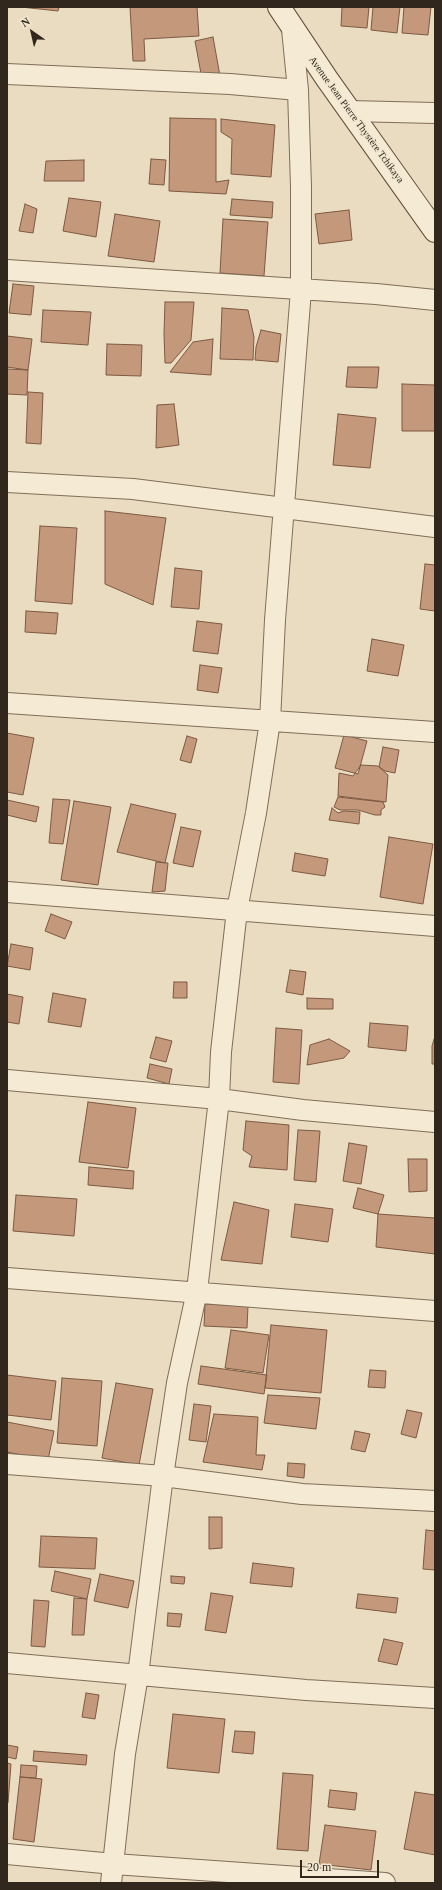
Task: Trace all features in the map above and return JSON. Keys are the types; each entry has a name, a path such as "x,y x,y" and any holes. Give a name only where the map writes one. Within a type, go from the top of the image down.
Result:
{"street":[{"name":"Avenue Jean Pierre Thystère Tchikaya","path":"279,7 292,29 435,231"},
{"path":"112,1873 125,1754 138,1675 163,1476 177,1383 197,1291 219,1099 221,1052 237,910 256,814 270,721 275,620 301,290 301,187 298,90 292,29"},
{"path":"7,74 222,83 298,90"},
{"path":"349,110 435,113"},
{"path":"7,270 435,300"},
{"path":"7,482 133,489 435,527"},
{"path":"7,703 435,732"},
{"path":"7,892 435,926"},
{"path":"7,1080 219,1099 303,1110 435,1122"},
{"path":"7,1278 197,1291 435,1311"},
{"path":"7,1464 163,1476 302,1494 435,1501"},
{"path":"7,1663 306,1690 435,1698"},
{"path":"7,1854 112,1873 385,1883"}],"building":[{"path":"21,7 59,7 58,11"},
{"path":"130,7 197,7 199,36 144,39 145,61 133,61"},
{"path":"342,7 369,7 367,28 341,26"},
{"path":"373,7 400,7 397,33 371,30"},
{"path":"404,7 431,7 428,35 402,33"},
{"path":"213,37 220,76 202,79 195,41"},
{"path":"170,118 216,119 216,182 229,180 226,194 169,191"},
{"path":"221,119 275,125 271,177 231,174 232,139 221,132"},
{"path":"151,159 166,160 164,185 149,184"},
{"path":"84,160 84,181 44,181 46,161"},
{"path":"69,198 101,202 96,237 63,231"},
{"path":"232,199 273,202 272,218 230,215"},
{"path":"25,204 37,209 33,233 19,231"},
{"path":"349,210 352,240 319,244 315,214"},
{"path":"115,214 160,221 154,262 108,256"},
{"path":"223,219 268,222 264,276 220,273"},
{"path":"13,284 34,286 31,315 9,313"},
{"path":"165,302 194,302 191,340 171,363 165,363"},
{"path":"222,308 248,310 254,337 253,360 220,359"},
{"path":"43,310 91,312 88,345 41,342"},
{"path":"261,330 281,334 278,362 255,360 256,347"},
{"path":"7,336 32,339 28,370 7,367"},
{"path":"213,339 211,375 170,372 193,342"},
{"path":"107,344 142,345 141,376 106,375"},
{"path":"348,367 379,367 377,388 346,387"},
{"path":"7,369 28,370 27,395 7,394"},
{"path":"402,384 435,385 435,431 402,431"},
{"path":"28,392 43,393 41,444 26,443"},
{"path":"174,404 179,445 156,448 157,405"},
{"path":"338,414 376,418 370,468 333,465"},
{"path":"105,511 166,518 153,605 105,584"},
{"path":"40,526 77,528 72,604 35,601"},
{"path":"425,564 435,565 435,611 420,609"},
{"path":"175,568 202,571 199,609 171,607"},
{"path":"26,611 58,613 56,634 25,632"},
{"path":"197,621 222,624 218,654 193,651"},
{"path":"372,639 404,645 398,676 367,671"},
{"path":"200,665 222,668 218,693 197,690"},
{"path":"7,733 34,738 23,795 7,792"},
{"path":"344,735 367,741 358,774 335,768"},
{"path":"187,736 197,739 191,763 180,760"},
{"path":"383,747 399,750 395,773 385,771 379,767"},
{"path":"361,765 378,766 388,775 386,802 338,796 339,773 353,776"},
{"path":"338,797 383,802 385,807 381,810 381,815 375,815 358,810 340,810 334,807"},
{"path":"53,799 70,800 63,844 49,843"},
{"path":"7,800 39,807 36,822 7,815"},
{"path":"74,801 111,807 98,885 61,880"},
{"path":"131,804 176,814 165,863 117,852"},
{"path":"332,808 338,813 344,811 360,812 359,824 329,820"},
{"path":"181,827 201,831 193,867 173,863"},
{"path":"389,837 433,844 423,904 380,897"},
{"path":"295,853 328,859 325,876 292,871"},
{"path":"156,862 168,863 165,891 152,892"},
{"path":"51,914 72,922 65,939 45,931"},
{"path":"11,944 33,948 30,970 7,966"},
{"path":"290,970 306,972 303,995 286,992"},
{"path":"174,982 187,982 187,998 173,998"},
{"path":"53,993 86,999 81,1027 48,1022"},
{"path":"7,994 23,997 19,1024 7,1022"},
{"path":"307,998 333,999 333,1009 307,1009"},
{"path":"370,1023 408,1026 406,1051 368,1047"},
{"path":"276,1028 302,1030 299,1084 273,1082"},
{"path":"435,1036 435,1064 432,1064 432,1046"},
{"path":"156,1037 172,1041 166,1062 150,1058"},
{"path":"329,1039 350,1051 344,1058 307,1065 310,1045"},
{"path":"150,1064 172,1069 169,1084 147,1078"},
{"path":"88,1102 136,1108 128,1168 79,1162"},
{"path":"246,1121 289,1125 287,1170 249,1167 252,1156 243,1150"},
{"path":"298,1130 320,1131 316,1182 294,1180"},
{"path":"349,1143 367,1146 361,1184 343,1181"},
{"path":"408,1159 427,1159 427,1191 409,1192"},
{"path":"89,1167 134,1171 133,1189 88,1185"},
{"path":"358,1188 384,1195 378,1214 353,1208"},
{"path":"16,1195 77,1199 74,1236 13,1231"},
{"path":"234,1202 269,1210 262,1264 221,1260"},
{"path":"295,1204 333,1209 328,1242 291,1237"},
{"path":"378,1214 435,1218 435,1254 376,1247"},
{"path":"205,1304 248,1306 247,1328 204,1326"},
{"path":"271,1325 327,1330 321,1393 265,1388"},
{"path":"231,1330 269,1335 263,1373 225,1368"},
{"path":"201,1366 267,1375 264,1394 198,1384"},
{"path":"370,1370 386,1371 385,1388 368,1387"},
{"path":"7,1375 56,1381 51,1420 7,1415"},
{"path":"62,1378 102,1381 97,1446 57,1443"},
{"path":"116,1383 153,1389 139,1465 102,1458"},
{"path":"268,1395 320,1398 316,1429 264,1423"},
{"path":"194,1404 211,1406 206,1442 189,1440"},
{"path":"407,1410 422,1413 416,1438 401,1434"},
{"path":"214,1414 258,1417 256,1455 265,1455 262,1470 203,1462"},
{"path":"7,1422 54,1431 48,1460 7,1452"},
{"path":"355,1431 370,1434 365,1452 351,1449"},
{"path":"288,1463 305,1464 304,1478 287,1476"},
{"path":"209,1517 222,1517 222,1548 209,1549"},
{"path":"426,1530 435,1531 435,1570 423,1569"},
{"path":"41,1536 97,1538 95,1569 39,1567"},
{"path":"253,1563 294,1568 292,1587 250,1583"},
{"path":"55,1571 91,1579 87,1599 51,1591"},
{"path":"100,1574 134,1581 128,1608 94,1601"},
{"path":"171,1576 185,1577 184,1584 171,1583"},
{"path":"211,1593 233,1596 226,1633 205,1630"},
{"path":"358,1594 398,1598 396,1613 356,1608"},
{"path":"74,1598 87,1599 84,1635 72,1635"},
{"path":"34,1600 49,1601 45,1647 31,1646"},
{"path":"168,1613 182,1614 180,1627 167,1626"},
{"path":"384,1639 403,1643 397,1665 378,1661"},
{"path":"86,1693 99,1695 95,1719 82,1717"},
{"path":"173,1714 225,1719 219,1773 167,1768"},
{"path":"235,1731 255,1732 253,1754 232,1752"},
{"path":"7,1745 18,1747 16,1759 7,1757"},
{"path":"34,1751 87,1755 86,1765 33,1761"},
{"path":"7,1763 11,1764 8,1803 7,1803"},
{"path":"21,1765 37,1766 36,1778 20,1777"},
{"path":"283,1773 313,1775 308,1851 277,1849"},
{"path":"20,1777 42,1779 34,1842 13,1839"},
{"path":"330,1790 357,1793 355,1810 328,1807"},
{"path":"415,1792 435,1795 435,1855 404,1849"},
{"path":"325,1825 376,1831 371,1870 319,1864"}]}
